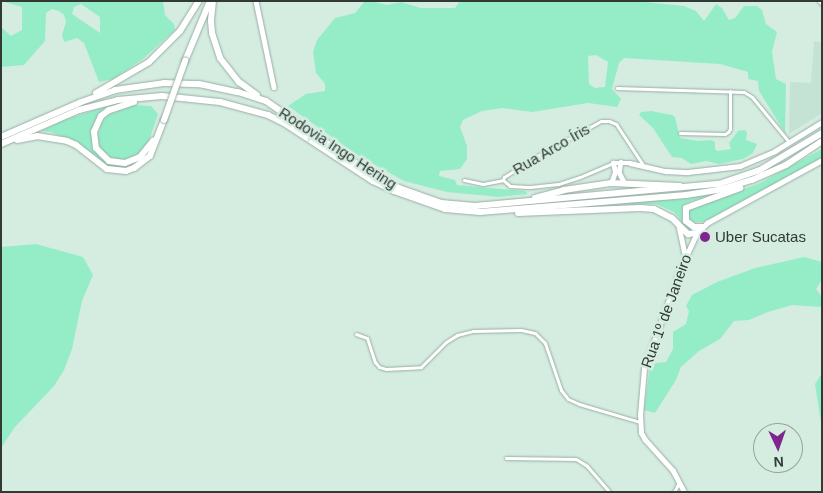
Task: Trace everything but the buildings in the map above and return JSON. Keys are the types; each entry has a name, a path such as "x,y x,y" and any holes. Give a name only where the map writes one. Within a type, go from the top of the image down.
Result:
{"highway":[{"path":"81,102 149,62 180,31 199,1"},
{"path":"1,144 37,136 54,138 76,145 107,169 126,170 134,168 150,156 205,1"},
{"path":"183,60 212,1"},
{"path":"212,1 211,27 220,58 239,82 266,102"},
{"name":"Rodovia Ingo Hering","path":"1,136 81,102 116,90 164,82 215,86 266,102 377,177 414,195 441,203 475,206 719,184 760,170 822,133"},
{"path":"162,96 119,106 101,116 94,132 96,148 104,158 114,163 132,162 145,153 152,143 162,119"},
{"name":"Rodovia Ingo Hering","path":"1,144 93,106 118,100 162,96 220,102 268,115 300,131 384,187 445,209 480,212 706,192 734,186 786,165 822,141"},
{"path":"786,165 822,146"},
{"path":"703,227 694,227 686,221 686,208 744,187 774,170"},
{"path":"523,202 564,190 611,183 624,182 689,188"},
{"path":"480,212 508,213 640,208 664,212 688,234 698,233"}],"street":[{"path":"256,1 274,87"},
{"path":"819,1 822,4"},
{"path":"617,88 744,92 752,97 790,143"},
{"path":"680,133 725,134 728,132 730,129 730,91"},
{"name":"Rua Arco Íris","path":"612,163 573,180 536,186 510,186 503,180 504,177 537,156 601,121 609,121 616,124 644,166"},
{"path":"611,183 615,172 612,163 621,162 666,171 688,172 720,169 761,158 790,143 822,122"},
{"name":"Rua 1º de Janeiro","path":"684,492 673,471 645,440 640,422 644,368 685,256 698,233 719,215 822,160"},
{"path":"621,162 619,172 624,182"},
{"path":"464,180 483,184 503,180"},
{"path":"678,225 685,256"},
{"path":"356,334 367,338 374,362 379,367 386,369 421,368 446,342 465,333 521,330 535,333 545,343 561,390 568,399 640,422"},
{"path":"506,458 576,459 587,466 610,492"},
{"path":"674,492 679,482"}],"shaded area":[{"path":"814,41 822,43 822,113 789,134 790,82 811,83"}],"green space":[{"path":"1,1 163,1 165,15 174,24 175,30 143,59 113,79 99,82 84,43 77,38 64,42 62,35 66,22 64,15 52,9 46,13 45,41 24,65 1,67 1,27 11,36 22,30 22,7","holes":["81,4 100,17 100,33 72,14 74,7"]},
{"path":"460,1 636,1 684,6 696,11 704,21 716,4 722,8 729,20 735,18 744,6 757,6 762,10 766,24 777,32 772,52 776,79 786,84 785,133 759,91 758,81 748,79 748,72 720,64 624,58 619,63 612,89 621,99 617,107 588,103 532,112 503,108 482,111 463,120 460,127 467,146 467,159 460,169 440,171 439,176 455,180 457,185 525,191 528,194 499,197 447,192 404,181 356,154 288,106 306,94 325,91 325,84 316,73 313,52 317,40 335,18 355,13 364,2 387,5 401,2 421,8 455,8","holes":["596,55 608,62 605,87 595,88 589,84 588,56"]},
{"path":"133,105 151,106 158,114 149,141 137,157 126,160 108,157 99,146 98,136 101,123 108,115"},
{"path":"105,107 94,123 91,134 93,148 100,158 110,165 121,166 143,158 139,163 129,167 109,167 74,141 50,132 41,131 63,120"},
{"path":"651,111 675,117 680,138 698,141 711,140 715,142 715,149 717,151 731,149 729,143 738,131 745,130 747,133 746,140 757,144 753,153 743,159 719,164 706,161 691,164 682,158 672,157 653,128 639,115 641,112"},
{"path":"822,149 822,157 762,191 703,222 694,222 689,219 688,213 691,207 758,184"},
{"path":"712,195 685,204 682,209 682,220 695,231 691,233 674,212 656,204 597,204"},
{"path":"36,244 83,257 93,275 82,301 72,349 64,370 54,386 15,427 1,448 1,247"},
{"path":"804,257 822,262 822,280 816,289 822,297 822,307 792,305 749,320 734,321 720,339 699,351 681,367 676,380 655,413 644,410 650,367 656,363 666,362 673,349 673,332 686,324 689,311 686,306 692,295 717,282 755,268"},
{"path":"822,373 822,429 815,384"}],"place":[{"name":"Uber Sucatas","path":"705,237"}]}
